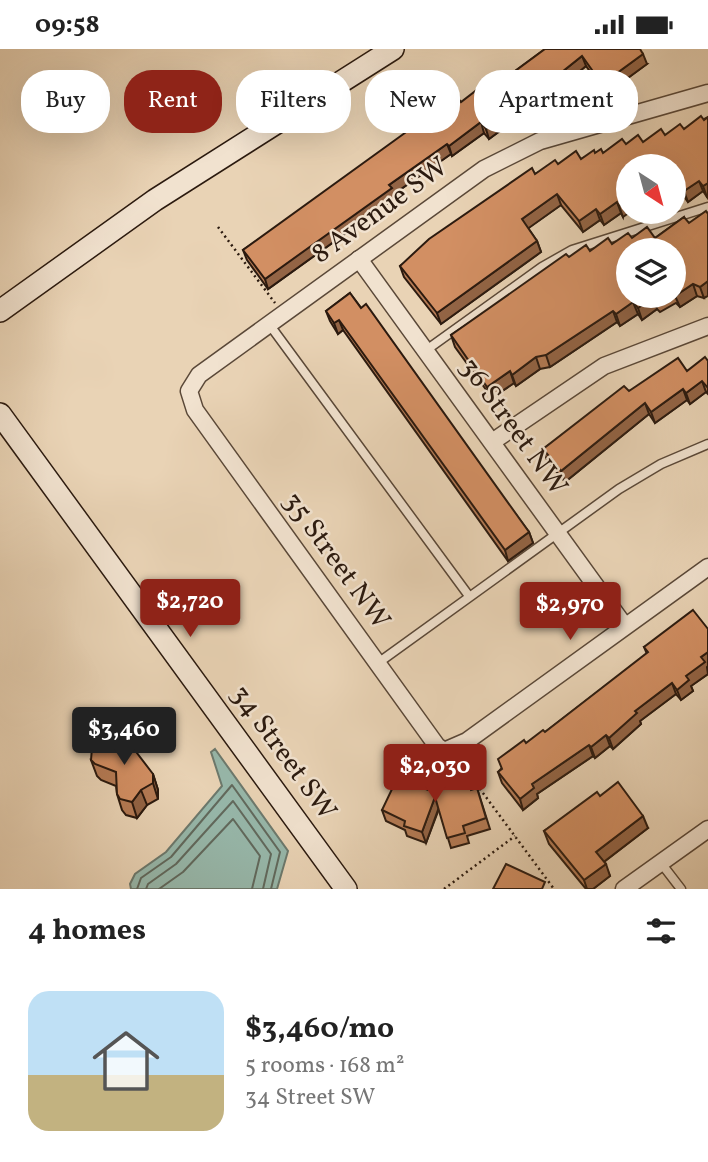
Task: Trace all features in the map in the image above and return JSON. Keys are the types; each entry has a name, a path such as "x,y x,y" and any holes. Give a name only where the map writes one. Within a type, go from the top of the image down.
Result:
{"main road":[{"path":"0,311 175,186 393,49"},
{"name":"34 Street SW","path":"0,414 346,889"}],"street":[{"name":"8 Avenue SW","path":"189,391 199,375 460,184 509,155 571,132 708,93"},
{"name":"36 Street NW","path":"359,259 624,625"},
{"path":"492,442 604,366 708,326"},
{"name":"35 Street NW","path":"189,391 195,409 437,746 444,751 451,750"},
{"path":"451,750 708,567"},
{"path":"624,889 708,829"}],"lane":[{"path":"425,351 564,254 607,237 708,207"},
{"path":"276,319 469,596"},
{"path":"377,663 638,477 708,444"},
{"path":"662,863 681,889"}],"path":[{"path":"218,227 276,319"},
{"path":"451,750 554,889"},
{"path":"444,889 515,836"}],"water":[{"path":"215,749 288,851 277,889 131,889 130,884 135,874 166,852 222,786 211,752"}],"building":[{"path":"545,49 640,49 643,54 621,70 592,70 582,56 564,70 516,70"},
{"path":"474,92 474,127 389,185 392,188 265,279 243,250 405,133 460,133 461,102"},
{"path":"701,116 704,120 708,117 708,183 703,186 699,181 686,190 686,154 616,154 616,203 600,214 596,209 579,221 557,194 522,219 537,241 437,313 400,266 429,239 532,168 535,174 555,160 558,164 576,151 581,159 594,150 595,153 601,149 603,153 622,139 626,144 638,135 643,142 661,129 665,135 680,124 684,129"},
{"path":"706,211 708,214 708,281 700,287 693,284 686,289 686,238 655,238 674,224 686,224 686,219 689,223"},
{"path":"647,227 655,238 632,238"},
{"path":"608,238 612,244 616,241 616,308 624,308 616,314 613,311 546,355 536,357 512,375 510,371 487,387 451,335 566,254 569,257 586,245 590,251"},
{"path":"350,293 361,308 366,304 529,532 505,550 339,320 334,323 326,311"},
{"path":"705,357 708,361 708,388 702,381 686,393 683,389 651,412 645,403 561,471 543,449 624,386 629,391 678,358 687,371"},
{"path":"693,610 708,629 708,652 701,657 705,662 686,676 689,680 677,690 672,683 635,711 637,713 609,738 606,735 591,747 589,745 532,784 534,788 520,799 498,772 502,769 498,759 524,740 526,743 543,730 545,732 648,652 644,647"},
{"path":"114,735 127,740 153,774 153,783 141,790 132,802 120,799 117,794 116,772 91,760 92,748 110,741"},
{"path":"403,766 415,772 410,783 428,790 467,777 471,790 477,788 486,818 463,826 465,833 447,838 435,797 422,832 404,826 405,821 382,810"},
{"path":"618,782 643,816 596,852 606,864 584,880 544,831 597,792 600,796"},
{"path":"506,864 545,882 542,889 493,889"}]}
